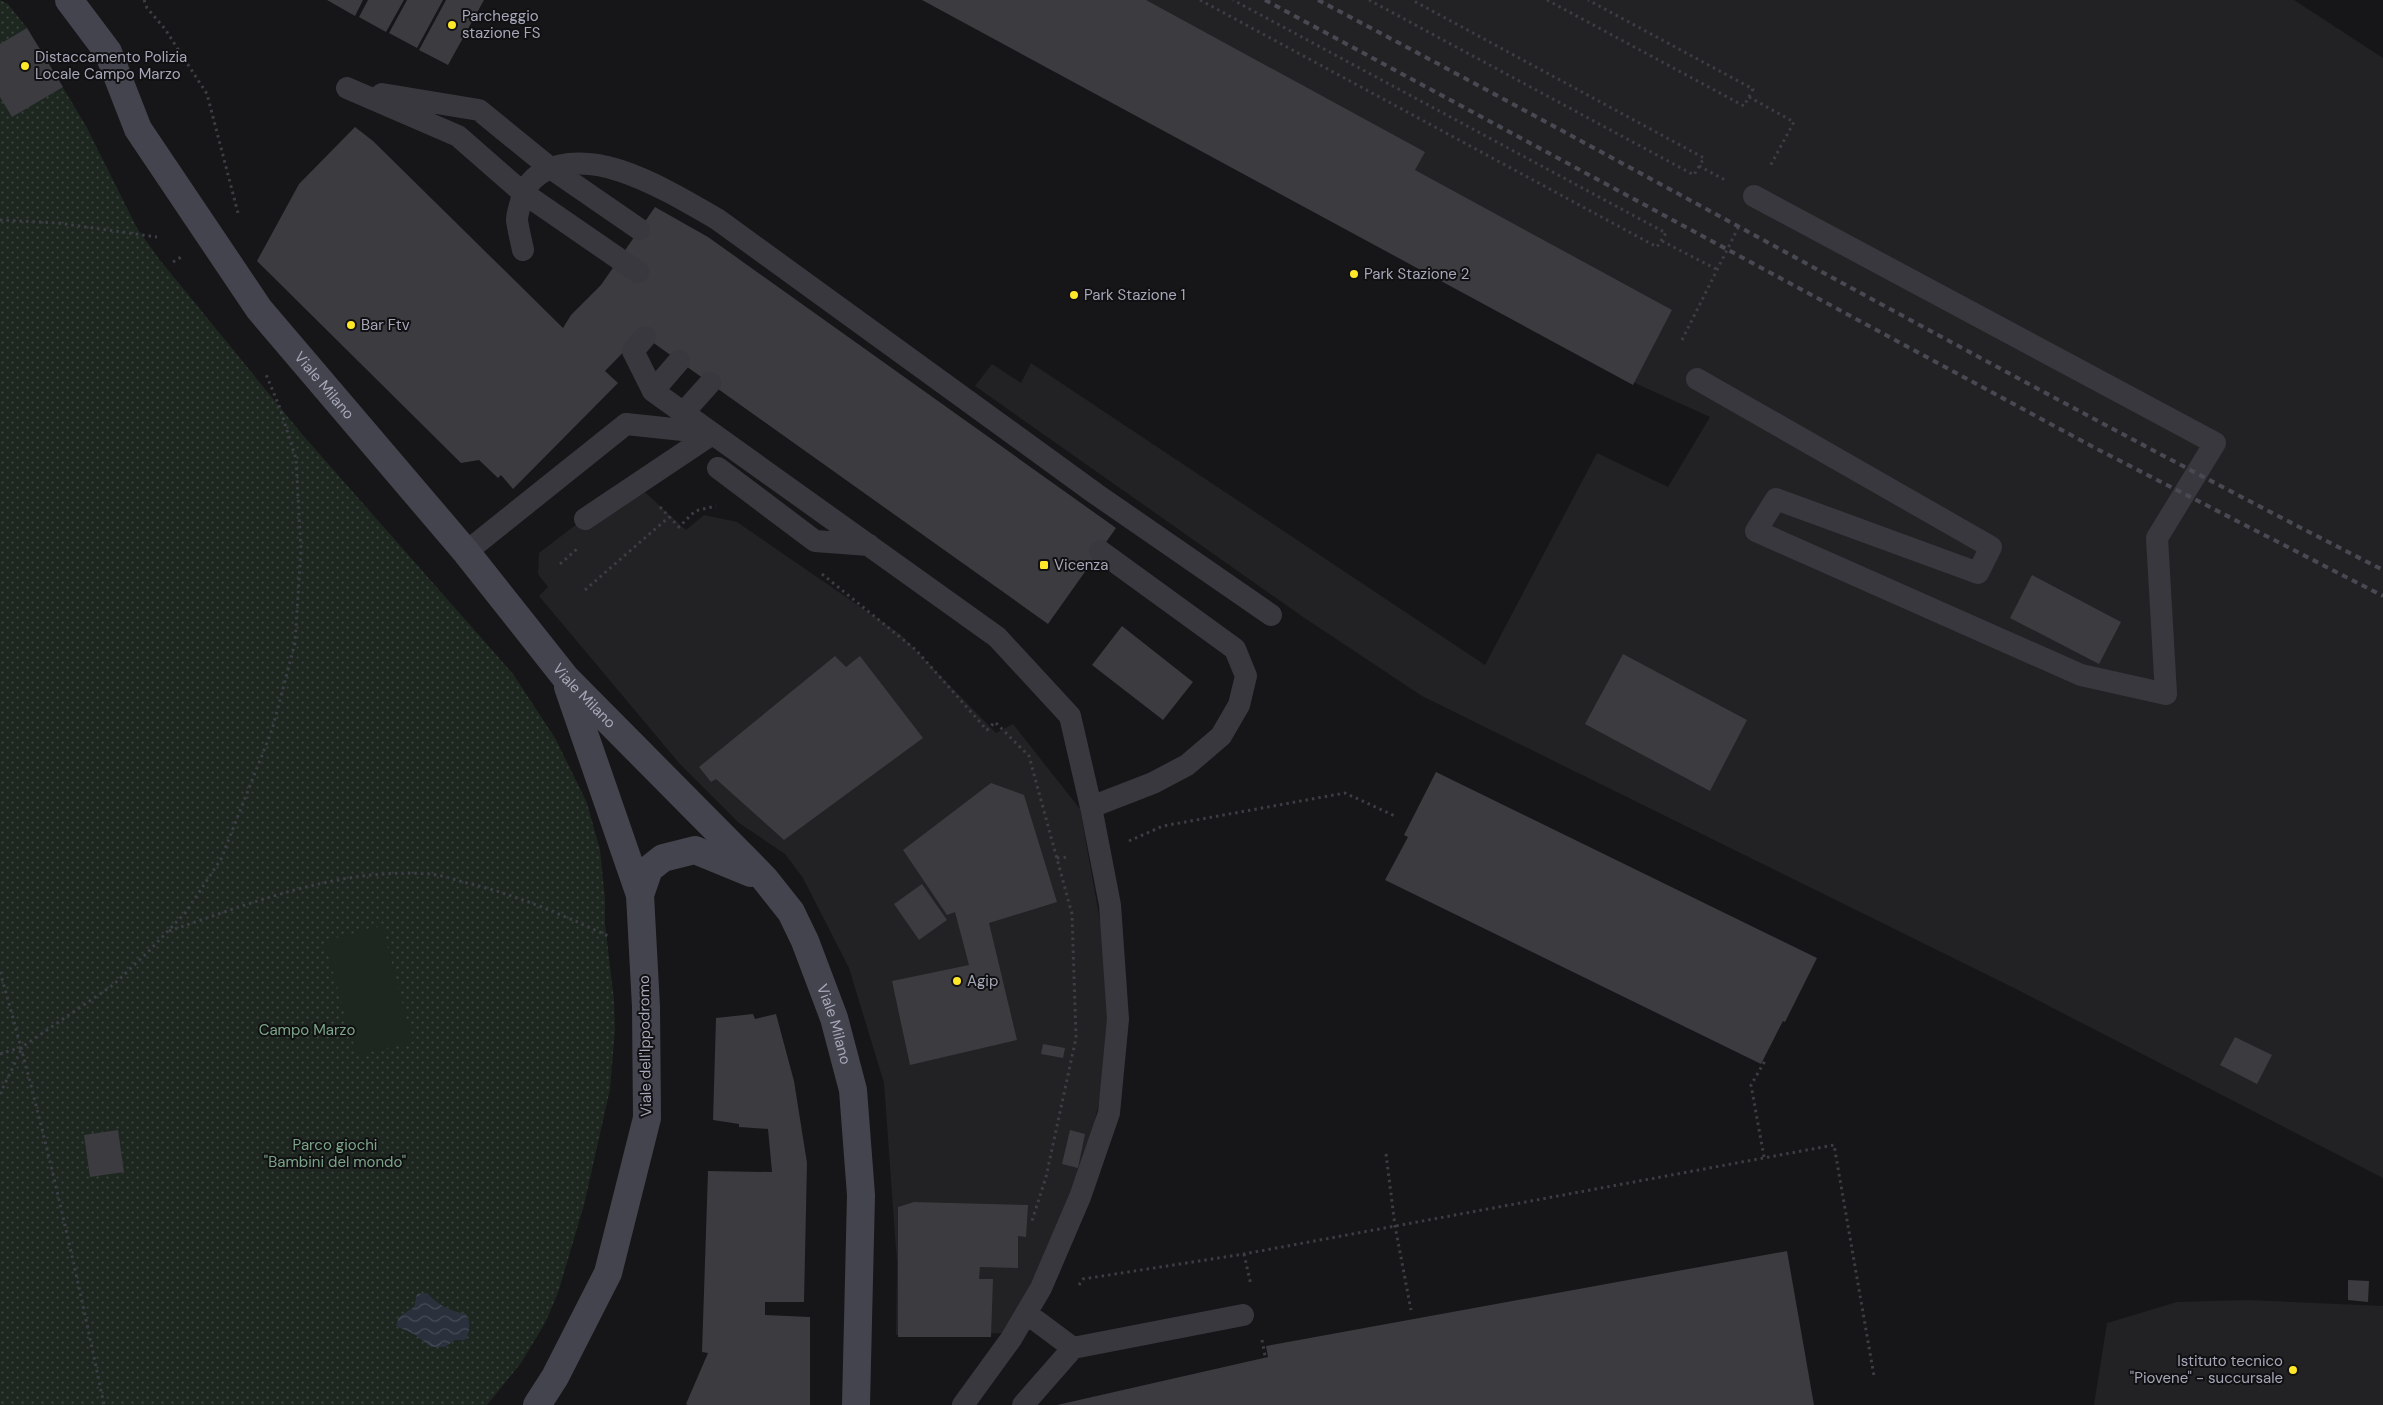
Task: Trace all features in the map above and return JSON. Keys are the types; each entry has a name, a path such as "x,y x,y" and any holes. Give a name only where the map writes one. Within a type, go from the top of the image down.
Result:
{"main road":[{"name":"Viale Milano","path":"69,0 108,52 138,129 259,309 466,552 565,678 764,878 791,912 805,940 834,1018 853,1090 861,1195 856,1405"},
{"name":"Viale dell'Ippodromo","path":"537,1405 555,1377 608,1273 647,1118 646,1007 640,895 565,678"},
{"path":"640,895 649,869 663,858 696,850 764,878"}],"lane":[{"path":"638,272 522,192 458,136 347,88 479,110 549,167 639,229"},
{"path":"523,250 517,218 522,192 534,176 549,167 578,162 620,170 664,189 717,219 1096,494 1271,615"},
{"path":"1697,379 1991,548 1978,573 1776,499 1756,532 2082,675 2166,694 2157,538 2216,443 1754,196"},
{"path":"639,344 653,391 997,637 1070,716 1091,807 1110,905 1118,1019 1110,1113 1080,1197 1041,1288 1011,1339 963,1405"},
{"path":"653,391 679,361"},
{"path":"684,412 710,383"},
{"path":"466,552 626,424 712,434"},
{"path":"585,519 712,434"},
{"path":"718,468 815,541 869,545"},
{"path":"1091,807 1153,783 1187,765 1221,736 1239,705 1246,676 1235,649 1100,551"},
{"path":"1026,1313 1073,1348"},
{"path":"1022,1405 1073,1348 1243,1316"}],"path":[{"path":"144,0 147,8 165,29 207,94 239,214"},
{"path":"1200,0 1658,248 1666,233 1233,0"},
{"path":"1369,0 1694,175 1704,158 1412,0"},
{"path":"1547,0 1744,106 1753,89 1588,0"},
{"path":"0,220 58,223 157,238"},
{"path":"1662,241 1717,269"},
{"path":"0,1054 22,1047 113,985 186,912 220,859 272,730 295,643 301,550 296,459 280,408 264,369"},
{"path":"657,503 679,527 695,511 722,504"},
{"path":"585,590 670,517"},
{"path":"814,568 916,650 987,730 995,722 1029,756 1072,914 1076,1038 1046,1177 1029,1231"},
{"path":"1057,858 1100,854 1163,826 1345,794 1395,816"},
{"path":"168,932 264,899 336,880 384,875 431,874 517,896 612,938"},
{"path":"0,972 22,1047 66,1230 104,1405"},
{"path":"0,1094 22,1047"},
{"path":"1764,1157 1751,1085 1766,1059"},
{"path":"1041,1288 1067,1302 1083,1279 1244,1254 1834,1145 1874,1376"},
{"path":"1386,1154 1395,1226 1412,1310"}],"shaded area":[{"path":"943,0 2294,0 2383,58 2383,1178 2012,987 1422,696 1303,617 975,386 992,364 1021,383 1031,363 1485,665 1597,453 1668,487 1710,417 1637,384 1597,354"},
{"path":"633,481 686,530 704,515 737,522 900,634 996,733 1013,724 1080,809 1101,926 1110,1054 1079,1191 1011,1333 896,1335 897,1263 884,1083 849,968 803,878 785,854 739,823 679,763 539,596 548,587 538,574 539,553"},
{"path":"2248,1300 2383,1306 2383,1405 2094,1405 2107,1323 2177,1302"}],"green space":[{"name":"Campo Marzo","path":"0,0 8,4 27,28 86,126 137,228 159,259 301,433 513,674 555,738 587,803 600,850 605,899 605,924 614,1000 615,1030 610,1089 584,1205 558,1293 545,1323 521,1363 487,1405 0,1405"},
{"path":"382,926 413,1042 357,1055 324,941"}],"water":[{"path":"427,1293 445,1307 466,1314 469,1320 469,1327 465,1340 455,1340 445,1347 431,1347 414,1334 396,1326 399,1317 414,1307 417,1294"}],"building":[{"path":"327,0 363,0 355,16"},
{"path":"368,0 404,0 386,32 359,17"},
{"name":"Parcheggio stazione FS","path":"407,0 443,0 417,48 389,33"},
{"name":"Parcheggio stazione FS","path":"446,0 484,0 448,65 419,50"},
{"path":"922,0 1146,0 1425,152 1415,170 1672,310 1633,385"},
{"name":"Distaccamento Polizia Locale Campo Marzo","path":"27,28 63,87 12,117 0,97 0,44"},
{"path":"355,127 373,141 563,328 571,315 601,285 655,207 708,237 1116,528 1048,624 641,334 605,371 618,383 513,489 501,475 498,478 479,460 461,463 257,261 299,184"},
{"path":"2032,575 2121,622 2099,664 2010,618"},
{"path":"1122,626 1193,682 1163,720 1092,665"},
{"path":"1623,654 1747,720 1710,791 1585,724"},
{"path":"835,656 846,667 860,656 923,738 784,840 716,779 711,782 699,767"},
{"path":"1436,772 1817,958 1785,1022 1783,1021 1761,1064 1385,880 1408,837 1404,835"},
{"path":"991,783 1024,795 1057,902 989,923 1017,1040 910,1065 892,981 969,965 955,912 947,915 903,850"},
{"path":"922,884 947,920 919,940 894,904"},
{"path":"753,1014 755,1019 776,1014 794,1081 807,1163 804,1302 765,1302 765,1315 810,1317 810,1405 688,1405 686,1404 708,1353 702,1352 708,1171 772,1172 768,1129 739,1127 739,1124 713,1120 716,1018"},
{"path":"2235,1037 2272,1055 2257,1084 2220,1065"},
{"path":"1043,1044 1065,1048 1063,1058 1041,1054"},
{"path":"118,1130 124,1172 90,1177 84,1135"},
{"path":"1070,1130 1085,1134 1078,1168 1062,1164"},
{"path":"914,1202 1028,1205 1026,1237 1018,1236 1018,1268 980,1267 979,1279 993,1279 991,1337 898,1337 898,1207"},
{"path":"1787,1251 1814,1405 1057,1405 1268,1357 1266,1346"},
{"path":"2348,1280 2369,1281 2368,1302 2348,1300"}],"railway":[{"path":"1265,0 2097,449 2383,596"},
{"path":"1318,0 1982,359 2383,570"}],"place":[{"name":"Parcheggio stazione FS","path":"452,25"},
{"name":"Distaccamento Polizia Locale Campo Marzo","path":"25,66"},
{"name":"Park Stazione 2","path":"1354,274"},
{"name":"Park Stazione 1","path":"1074,295"},
{"name":"Bar Ftv","path":"351,325"},
{"name":"Vicenza","path":"1044,565"},
{"name":"Agip","path":"957,981"},
{"name":"Istituto tecnico \"Piovene\" - succursale","path":"2293,1370"}],"park label":[{"name":"Parco giochi \"Bambini del mondo\"","path":"335,1154"}]}
